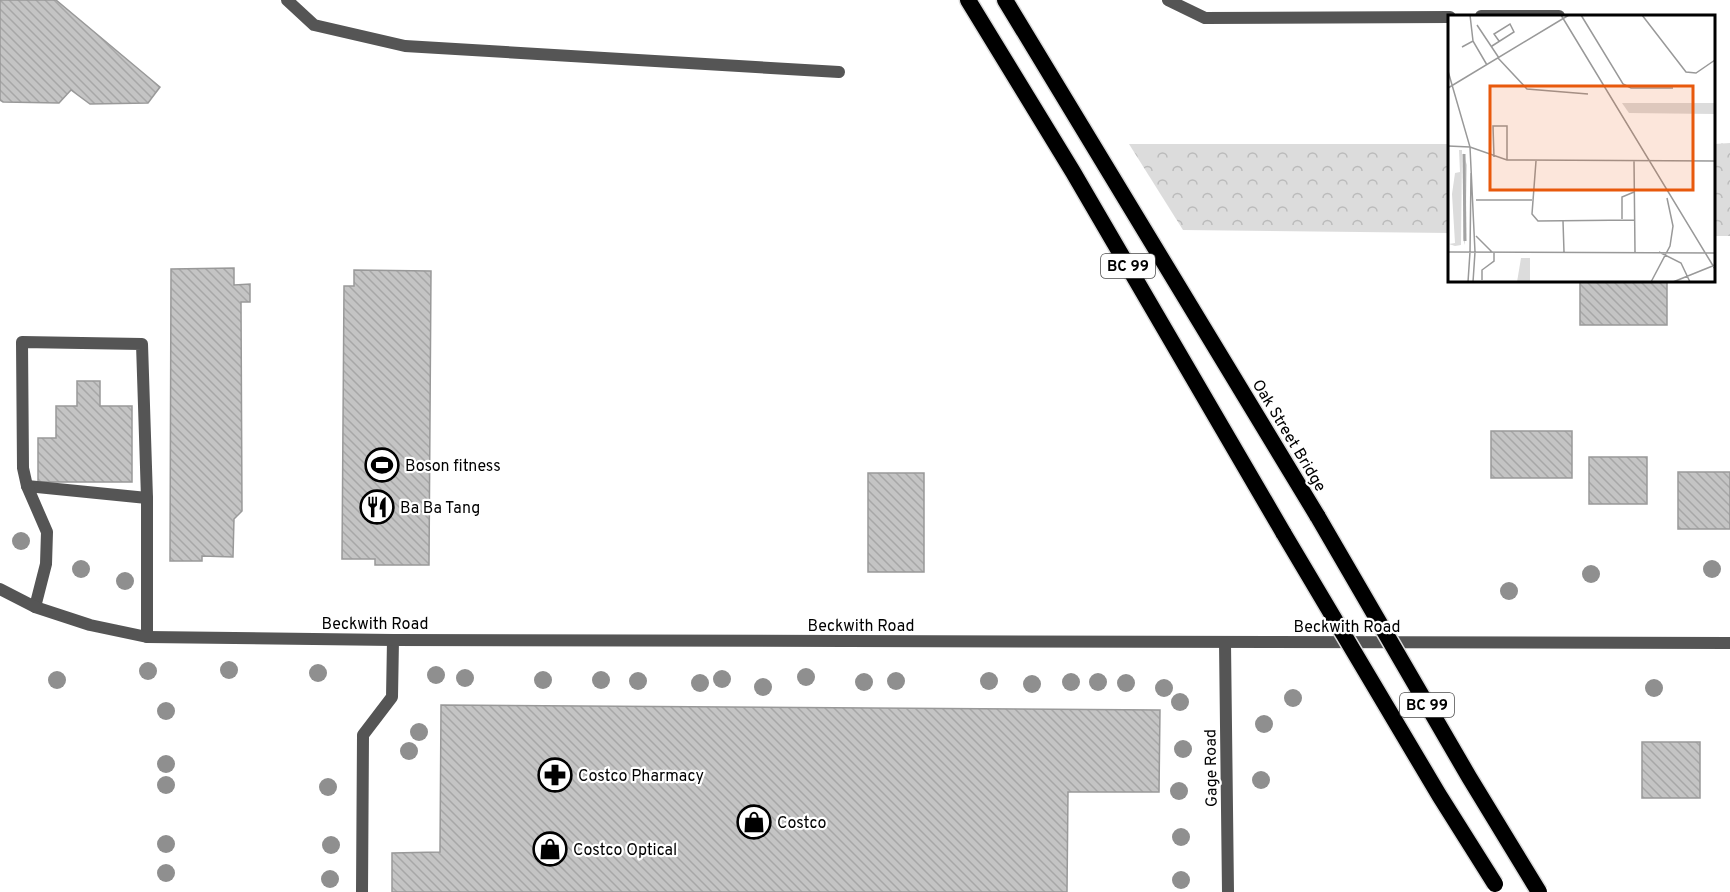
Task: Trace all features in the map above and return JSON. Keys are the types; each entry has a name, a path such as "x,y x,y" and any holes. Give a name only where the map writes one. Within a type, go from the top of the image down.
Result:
{"highway":[{"name":"BC 99","path":"968,0 1079,182 1284,534 1497,889"},
{"name":"Oak Street Bridge","path":"1005,0 1312,507 1469,777 1539,892"}],"street":[{"path":"287,0 314,25 405,46 839,72"},
{"path":"1168,0 1205,18 1448,17"},
{"path":"36,607 46,564 47,532 27,486 23,468 22,342 142,344 147,498 147,637"},
{"path":"27,486 147,498"},
{"name":"Beckwith Road","path":"0,589 36,607 90,625 147,637 393,640 1730,643"},
{"path":"362,892 363,735 392,697 393,640"},
{"name":"Gage Road","path":"1225,643 1228,892"}],"green space":[{"path":"1730,143 1730,236 1715,236 1715,144"},
{"path":"1129,144 1448,144 1448,233 1183,230"}],"building":[{"path":"0,0 56,0 160,87 148,103 90,104 71,90 59,103 3,102 0,100"},
{"path":"234,268 234,285 250,284 250,302 241,302 242,511 234,519 233,557 202,556 202,561 170,561 171,269"},
{"path":"354,270 431,271 429,565 375,565 375,559 342,559 344,286 354,286"},
{"path":"1580,282 1667,282 1667,325 1580,325"},
{"path":"77,381 100,381 100,406 132,406 132,482 38,482 38,438 56,438 56,406 77,406"},
{"path":"1491,431 1572,431 1572,478 1491,478"},
{"path":"1589,457 1647,457 1647,504 1589,504"},
{"path":"1678,472 1730,472 1730,529 1678,529"},
{"path":"868,473 924,473 924,572 868,572"},
{"name":"Costco","path":"441,705 1160,710 1159,792 1068,792 1067,892 392,892 392,853 440,852"},
{"path":"1642,742 1700,742 1700,798 1642,798"}],"place":[{"name":"Boson fitness","path":"382,465"},
{"name":"Ba Ba Tang","path":"377,507"},
{"name":"Costco Pharmacy","path":"555,775"},
{"name":"Costco","path":"754,822"},
{"name":"Costco Optical","path":"550,849"}]}
